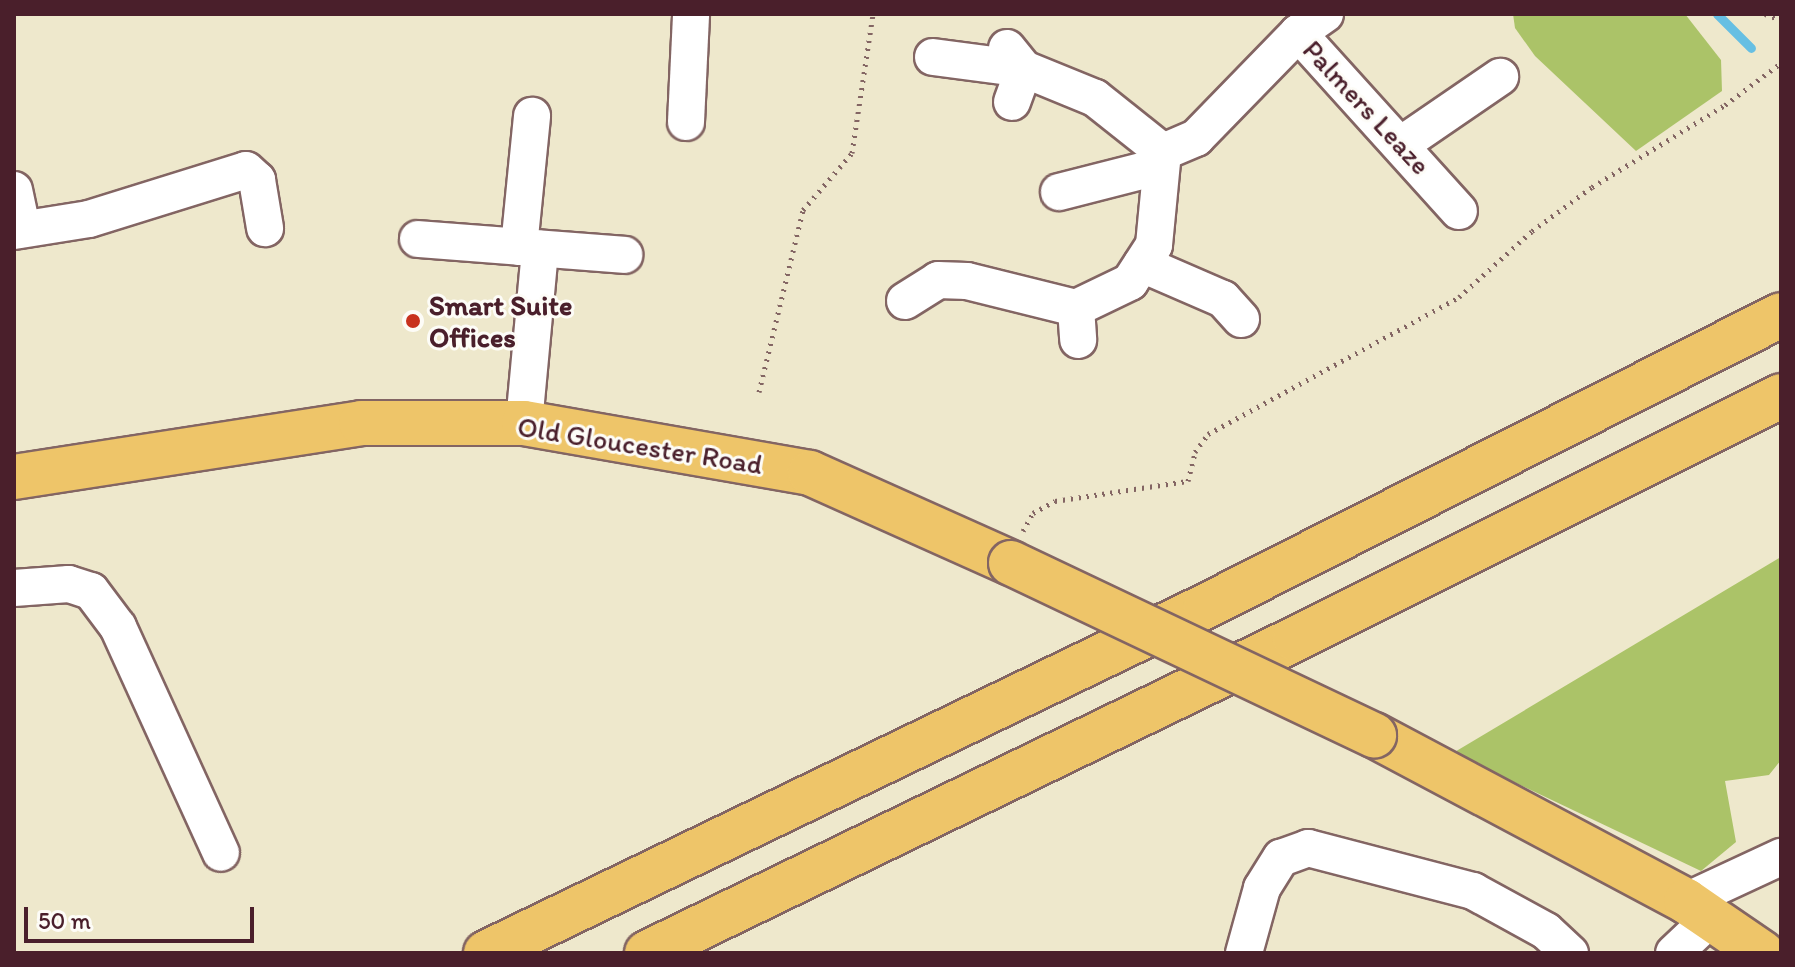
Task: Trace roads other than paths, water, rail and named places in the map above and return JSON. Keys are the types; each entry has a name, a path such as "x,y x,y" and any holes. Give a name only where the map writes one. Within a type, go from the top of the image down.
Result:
{"main road":[{"path":"486,953 1206,606 1781,315"},
{"path":"647,953 1295,639 1781,396"},
{"name":"Old Gloucester Road","path":"14,477 361,423 524,423 810,473 1011,563 1374,735 1699,910 1762,953"}],"street":[{"path":"686,122 691,14"},
{"name":"Palmers Leaze","path":"1059,192 1162,159 1196,138 1312,23 1402,144 1459,211"},
{"path":"905,301 938,280 967,281 1021,296 1077,324 1130,282 1154,245 1162,159 1095,98 1014,73 933,57"},
{"path":"1402,144 1500,77"},
{"path":"524,423 532,116"},
{"path":"14,190 18,230 89,219 246,170 257,180 265,228"},
{"path":"418,239 624,255"},
{"path":"1142,264 1223,299 1241,319"},
{"path":"14,588 69,584 91,591 118,627 221,853"},
{"path":"1244,953 1262,888 1281,858 1308,848 1473,891 1546,931 1570,953"},
{"path":"1674,953 1699,910 1781,857"}],"waterway":[{"path":"1717,14 1751,48"}],"place":[{"name":"Smart Suite Offices","path":"413,321"}]}
